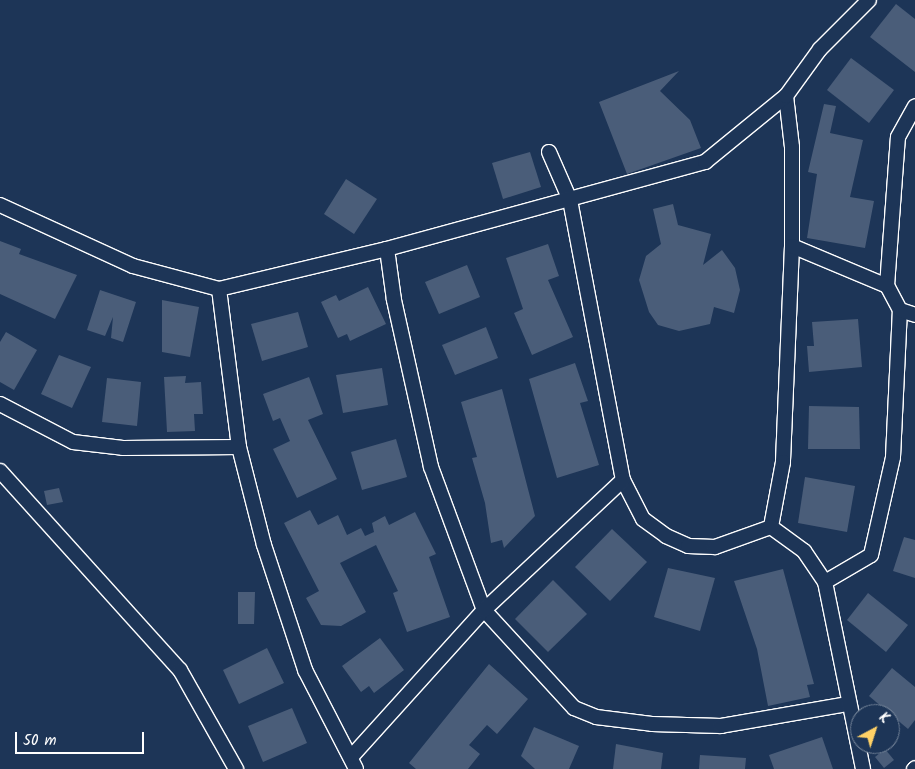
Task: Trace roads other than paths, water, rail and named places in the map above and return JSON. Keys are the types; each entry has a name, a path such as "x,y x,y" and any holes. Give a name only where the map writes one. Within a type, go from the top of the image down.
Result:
{"street":[{"path":"0,205 133,266 220,289 387,249 704,162 786,96 820,49 869,0"},
{"path":"771,527 783,462 792,246 792,147 786,96"},
{"path":"825,582 871,555 893,457 900,310 887,286 898,137 915,106"},
{"path":"549,152 570,200 623,480 643,519 688,546 715,547 771,527"},
{"path":"792,246 887,286"},
{"path":"387,249 394,300 431,466 484,610 574,708 596,716 721,726 847,704"},
{"path":"220,289 239,447 305,670 354,762 484,610 623,480"},
{"path":"900,310 915,315"},
{"path":"0,404 73,442 123,448 239,447"},
{"path":"0,471 180,670 236,769"},
{"path":"771,527 804,551 825,582 847,704 863,769"}]}
